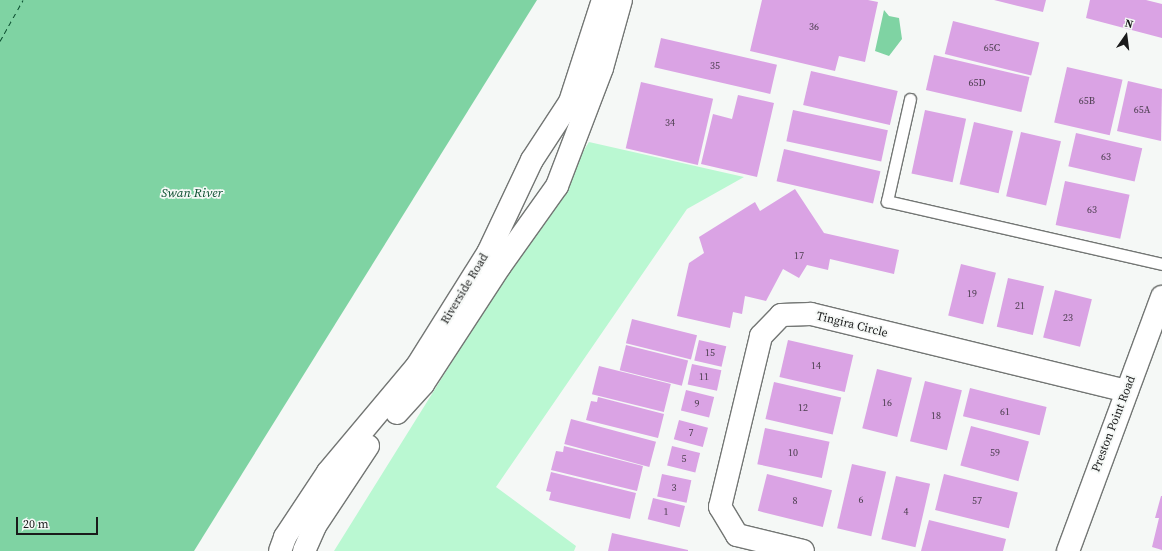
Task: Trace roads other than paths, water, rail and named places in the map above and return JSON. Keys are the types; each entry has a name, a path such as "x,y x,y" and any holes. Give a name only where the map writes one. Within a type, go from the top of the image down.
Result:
{"street":[{"name":"Riverside Road","path":"280,551 285,537 328,472 418,366 488,253 532,160 570,102 603,0"},
{"name":"Riverside Road","path":"304,551 315,526 360,455 423,384 500,266 557,186 602,68 621,0"},
{"name":"Preston Point Road","path":"1068,551 1162,298"},
{"name":"Tingira Circle","path":"804,551 737,535 720,507 760,336 781,314 811,314 1127,391"}],"lane":[{"path":"910,99 887,201 1162,264"}],"water":[{"name":"Swan River","path":"0,0 537,0 194,551 0,551"},
{"path":"884,10 889,16 899,18 902,39 889,56 875,51"}]}
